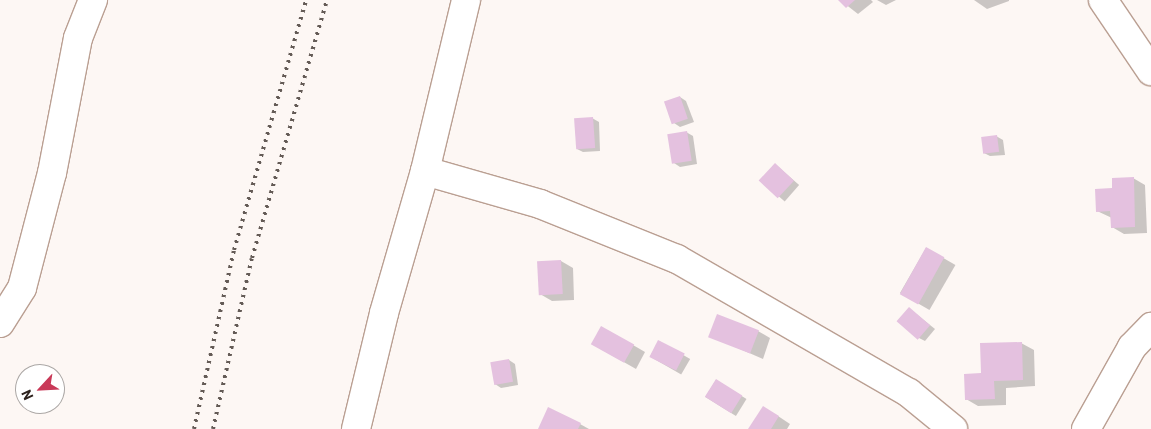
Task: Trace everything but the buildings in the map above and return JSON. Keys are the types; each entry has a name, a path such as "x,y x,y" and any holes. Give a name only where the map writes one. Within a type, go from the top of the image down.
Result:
{"street":[{"path":"0,323 22,288 52,174 78,38 93,0"},
{"path":"356,429 384,313 425,171 466,0"},
{"path":"1103,0 1151,71"},
{"path":"425,171 540,204 677,259 908,393 953,429"},
{"path":"1086,429 1132,347 1151,327"}],"railway":[{"path":"194,429 234,250 306,0"},
{"path":"213,429 252,258 327,0"}]}
